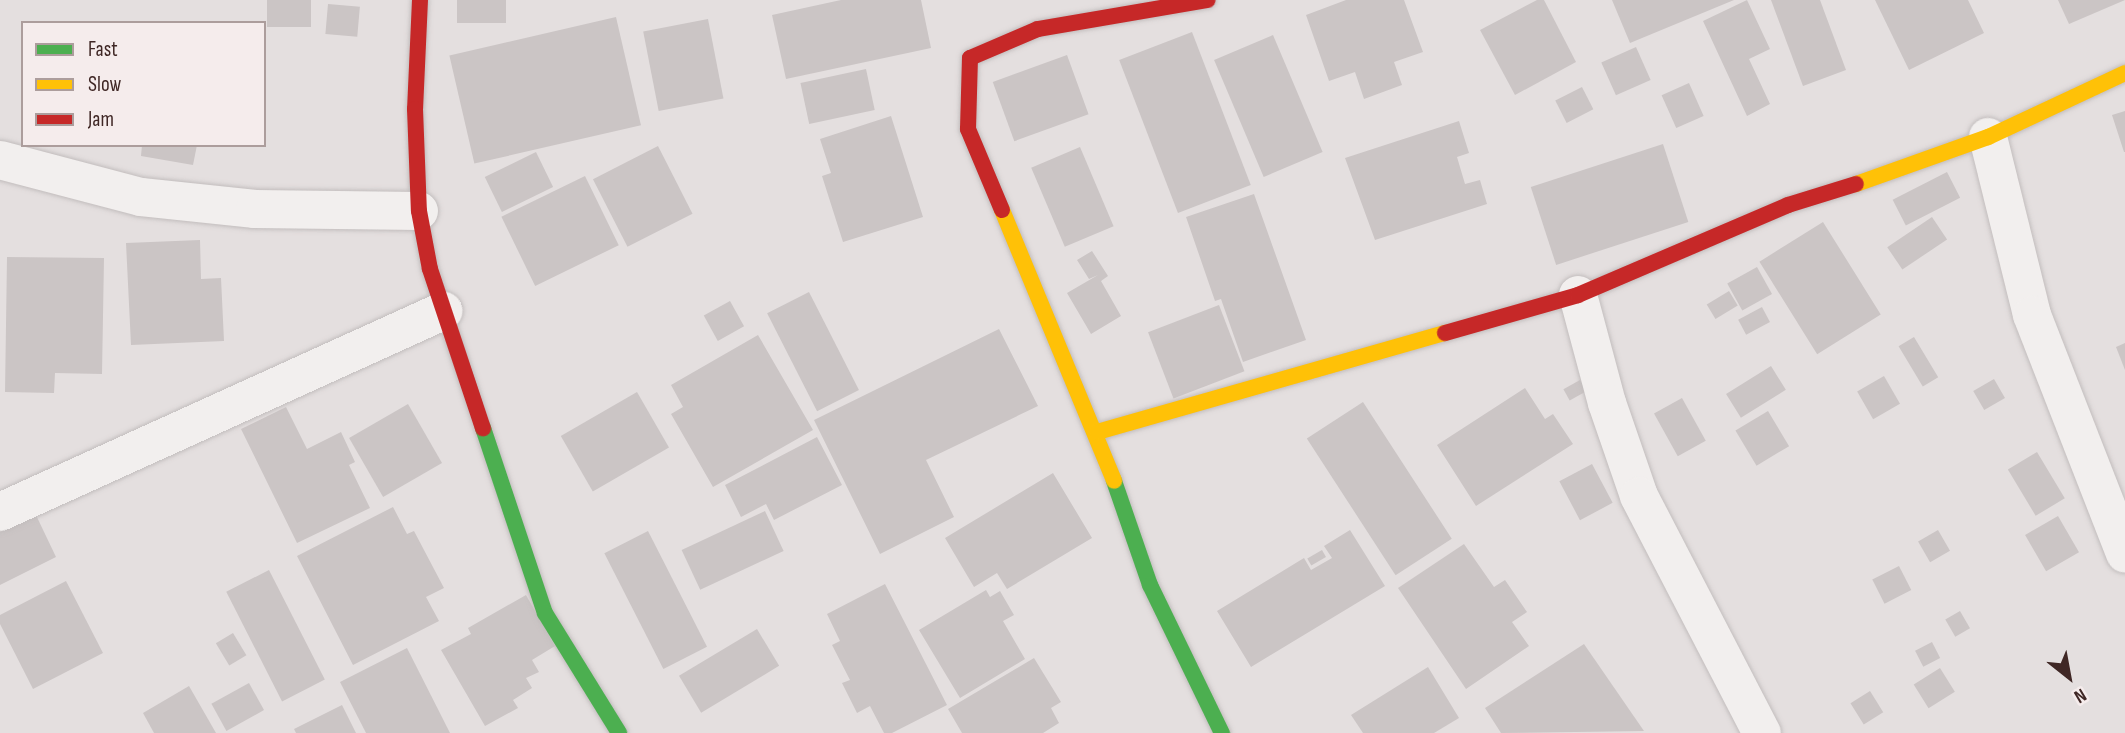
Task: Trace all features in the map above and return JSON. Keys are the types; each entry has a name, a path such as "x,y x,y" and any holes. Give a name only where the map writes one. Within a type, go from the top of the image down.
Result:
{"street":[{"path":"420,0 415,109 419,211 430,269 545,613 607,729"},
{"path":"1208,0 1038,29 970,58 968,129 1097,432 1150,585 1222,733"},
{"path":"1097,432 1578,295 1788,205 1988,138 2125,73"},
{"path":"1988,138 2032,316 2125,554"},
{"path":"0,160 141,197 255,209 419,211"},
{"path":"1578,295 1607,403 1639,496 1762,733"},
{"path":"0,512 444,311"}],"building":[{"path":"267,0 311,0 311,27 267,27"},
{"path":"457,0 506,0 506,23 457,23"},
{"path":"841,0 921,0 931,48 786,79 772,15"},
{"path":"1346,0 1404,0 1423,52 1394,62 1402,85 1364,99 1355,72 1329,81 1306,15"},
{"path":"1537,0 1544,0 1576,62 1515,95 1480,30"},
{"path":"1612,0 1734,0 1630,43"},
{"path":"1747,0 1770,49 1749,59 1770,104 1747,116 1703,21"},
{"path":"1771,0 1820,0 1846,70 1803,86"},
{"path":"1875,0 1968,0 1984,33 1909,70"},
{"path":"2058,0 2125,0 2069,24"},
{"path":"328,4 360,7 357,37 325,34"},
{"path":"616,17 641,125 474,164 449,55"},
{"path":"708,19 723,99 659,111 643,32"},
{"path":"1192,32 1251,185 1178,213 1119,60"},
{"path":"1273,35 1323,152 1264,177 1214,60"},
{"path":"1636,47 1651,80 1616,95 1601,62"},
{"path":"1067,55 1089,114 1014,141 993,82"},
{"path":"866,69 875,110 809,124 800,83"},
{"path":"1689,83 1704,116 1676,128 1662,95"},
{"path":"1582,87 1593,109 1567,123 1555,101"},
{"path":"2125,111 2125,152 2124,152 2112,115"},
{"path":"891,116 923,217 843,242 822,176 831,173 820,139"},
{"path":"1459,121 1469,153 1457,157 1465,184 1480,180 1487,204 1375,240 1345,158"},
{"path":"1663,144 1688,222 1556,265 1531,187"},
{"path":"658,146 693,214 627,247 593,179"},
{"path":"142,147 197,147 193,165 141,156"},
{"path":"1080,147 1114,226 1065,247 1031,168"},
{"path":"536,152 553,187 502,212 485,177"},
{"path":"1947,172 1960,198 1906,226 1893,200"},
{"path":"585,176 619,245 535,286 501,217"},
{"path":"1254,194 1306,340 1243,362 1221,299 1215,301 1186,217"},
{"path":"1932,217 1947,239 1902,270 1887,247"},
{"path":"1823,222 1881,314 1817,354 1759,262"},
{"path":"200,240 201,279 221,278 224,341 131,345 126,243"},
{"path":"1092,251 1108,276 1101,281 1121,316 1091,334 1067,293 1098,275 1089,279 1077,260"},
{"path":"7,257 104,258 102,374 55,373 54,393 5,392"},
{"path":"1757,267 1772,294 1742,311 1727,283"},
{"path":"1729,291 1738,306 1715,319 1707,304"},
{"path":"809,292 859,390 817,411 767,313"},
{"path":"730,301 744,326 718,341 704,316"},
{"path":"1219,305 1244,371 1173,399 1148,332"},
{"path":"1762,307 1770,322 1746,335 1738,320"},
{"path":"999,329 1038,406 926,460 954,517 880,554 814,420"},
{"path":"758,335 813,430 713,487 671,414 683,407 671,385"},
{"path":"1914,337 1938,377 1923,387 1899,346"},
{"path":"2125,343 2125,370 2116,347"},
{"path":"1771,366 1786,390 1741,418 1726,394"},
{"path":"1884,376 1900,404 1873,419 1857,392"},
{"path":"1994,379 2005,398 1984,410 1973,391"},
{"path":"1580,380 1586,391 1570,401 1563,389"},
{"path":"1525,388 1545,419 1553,414 1573,444 1476,506 1437,445"},
{"path":"637,392 669,447 593,491 561,436"},
{"path":"1682,398 1706,441 1678,456 1654,414"},
{"path":"1363,402 1452,539 1396,575 1307,438"},
{"path":"408,404 442,463 383,497 349,438"},
{"path":"286,407 307,449 341,432 355,462 349,465 370,508 297,543 241,429"},
{"path":"1768,411 1789,446 1757,466 1735,431"},
{"path":"817,437 842,485 774,520 766,504 741,517 725,485"},
{"path":"2037,452 2065,498 2036,516 2008,470"},
{"path":"1592,464 1613,503 1580,520 1559,481"},
{"path":"1053,473 1092,538 1007,589 997,573 974,587 945,538"},
{"path":"393,507 407,534 414,531 444,588 426,597 439,621 353,665 297,556"},
{"path":"765,511 784,551 700,590 682,550"},
{"path":"35,513 56,557 0,585 0,530"},
{"path":"2058,516 2079,552 2046,571 2025,535"},
{"path":"1350,530 1385,586 1251,667 1217,611 1304,558 1311,570 1332,558 1324,546"},
{"path":"1938,530 1950,551 1930,562 1918,542"},
{"path":"648,531 707,647 663,669 604,553"},
{"path":"1464,544 1494,587 1505,580 1527,612 1512,622 1529,646 1466,689 1398,588"},
{"path":"1322,550 1326,557 1311,565 1307,558"},
{"path":"1899,566 1911,590 1885,604 1872,580"},
{"path":"269,570 325,680 282,701 226,592"},
{"path":"66,581 103,653 33,689 0,624 0,615"},
{"path":"885,584 947,705 892,733 884,733 870,706 857,713 842,683 850,680 832,645 840,641 827,614"},
{"path":"986,590 990,597 1000,591 1014,615 1003,621 1025,659 960,698 919,630"},
{"path":"526,595 555,646 532,660 539,672 526,678 532,688 513,700 518,708 485,726 441,650 471,634 468,628"},
{"path":"1960,611 1970,628 1955,637 1945,620"},
{"path":"757,629 779,666 701,713 679,676"},
{"path":"233,633 246,655 229,666 216,643"},
{"path":"1932,642 1940,658 1923,667 1915,651"},
{"path":"1584,644 1644,731 1501,733 1485,708"},
{"path":"407,648 450,733 366,733 340,682"},
{"path":"1034,658 1061,702 1051,708 1059,723 1043,733 962,733 948,709"},
{"path":"1428,667 1459,718 1434,733 1363,733 1351,715"},
{"path":"1940,668 1955,692 1929,708 1914,684"},
{"path":"249,683 264,710 226,731 211,704"},
{"path":"189,686 216,733 154,733 143,713"},
{"path":"1870,691 1883,712 1864,724 1850,703"},
{"path":"342,705 356,733 296,733 294,729"}],"traffic: fast":[{"path":"483,428 545,613 619,733"},
{"path":"1114,481 1150,585 1222,733"}],"traffic: slow":[{"path":"1856,184 1988,137 2125,73"},
{"path":"1002,210 1114,481"},
{"path":"1097,432 1445,333"}],"traffic: jam":[{"path":"420,0 415,109 419,211 430,269 483,428"},
{"path":"1002,210 968,129 970,58 1038,29 1208,0"},
{"path":"1445,333 1578,295 1788,205 1856,184"}]}
